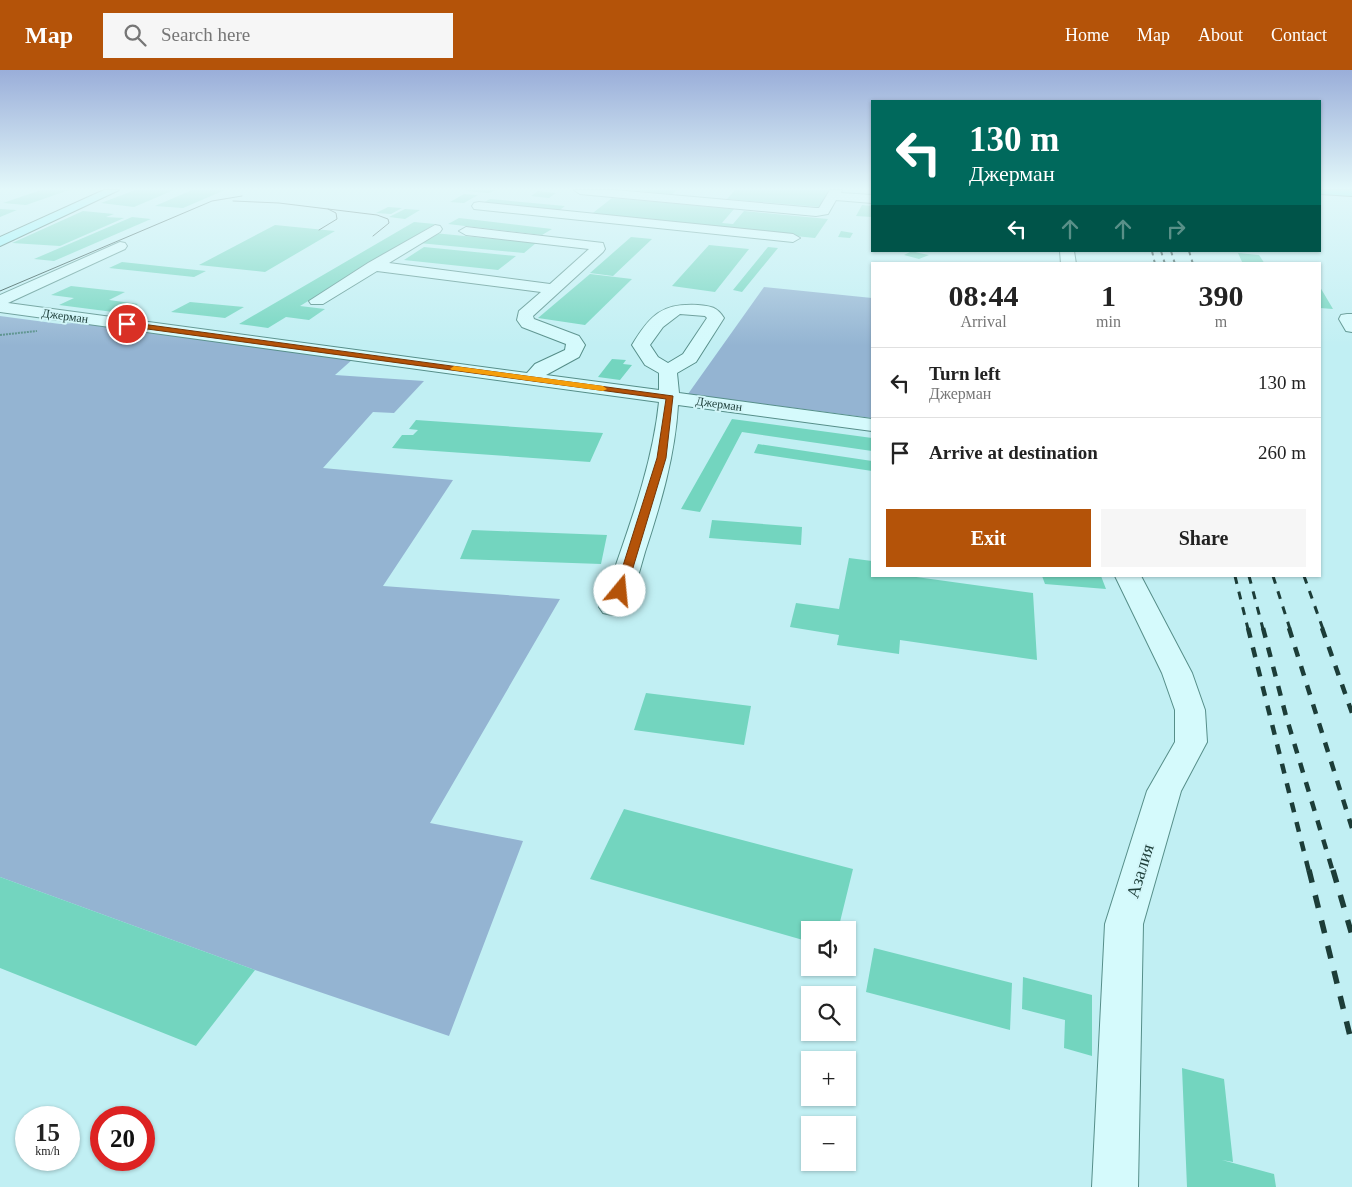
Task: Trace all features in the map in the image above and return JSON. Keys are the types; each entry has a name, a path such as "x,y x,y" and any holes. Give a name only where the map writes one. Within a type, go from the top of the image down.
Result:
{"street":[{"path":"317,301 413,242"},
{"path":"532,379 542,368 573,353 576,345 573,340 525,320 525,315 598,249 598,246 564,242"},
{"path":"0,301 120,246"},
{"path":"373,266 554,289"},
{"name":"Джерман","path":"0,307 871,425"},
{"path":"1352,319 1347,319 1352,327"},
{"path":"612,608 620,591 661,458 670,398 668,372"},
{"name":"Азалия","path":"1116,1187 1124,924 1164,791 1191,742 1190,710 1177,673 1129,577"}],"shaded area":[{"path":"764,287 871,298 871,418 688,394"},
{"path":"0,316 60,324 88,322 353,359 335,375 424,381 394,413 373,412 323,468 453,480 383,586 560,599 430,823 523,841 449,1036 255,970 0,877"}],"building":[{"path":"14,242 69,242 60,246 12,243"},
{"path":"73,242 98,242 54,261 34,259"},
{"path":"242,242 316,242 265,272 199,265"},
{"path":"379,242 405,242 300,306 325,309 309,320 286,317 268,328 239,324"},
{"path":"527,242 536,243 524,253 419,243"},
{"path":"625,242 649,242 613,276 590,273"},
{"path":"709,245 749,249 715,292 672,286"},
{"path":"424,247 516,256 498,270 404,260"},
{"path":"768,247 778,248 742,292 733,290"},
{"path":"916,252 929,255 919,259 904,255"},
{"path":"1238,253 1259,255 1264,262 1242,262"},
{"path":"122,262 206,271 194,277 109,268"},
{"path":"590,274 632,279 585,325 538,318"},
{"path":"71,286 125,292 109,300 138,304 121,313 59,305 74,298 51,295"},
{"path":"1321,289 1333,309 1321,308"},
{"path":"190,302 244,307 225,318 171,312"},
{"path":"612,359 626,360 623,364 632,365 620,380 598,377"},
{"path":"732,419 871,438 871,451 742,432 700,512 681,509"},
{"path":"416,420 603,433 590,462 392,448 402,435 413,435 418,430 409,429"},
{"path":"758,444 871,461 871,471 754,453"},
{"path":"712,520 802,527 801,545 709,538"},
{"path":"472,530 607,535 601,564 460,559"},
{"path":"849,558 871,561 871,577 916,577 1033,593 1037,660 900,640 899,654 837,645 839,635 790,627 796,603 839,609"},
{"path":"1042,577 1101,577 1106,589 1045,584"},
{"path":"646,693 751,706 744,745 634,730"},
{"path":"624,809 853,869 840,921 801,921 801,939 590,879"},
{"path":"0,877 255,970 196,1046 0,968"},
{"path":"874,948 1012,983 1010,1030 866,992"},
{"path":"1023,977 1092,995 1092,1056 1064,1048 1065,1020 1022,1009"},
{"path":"1182,1068 1224,1079 1233,1162 1222,1160 1274,1174 1276,1187 1187,1187"}],"tram line":[{"path":"0,291 115,242"}],"railway":[{"path":"1152,252 1155,262"},
{"path":"1161,252 1164,262"},
{"path":"1171,252 1174,262"},
{"path":"1189,252 1192,262"},
{"path":"1235,577 1248,629"},
{"path":"1249,577 1263,629"},
{"path":"1273,577 1290,629"},
{"path":"1304,577 1323,629"},
{"path":"1248,628 1309,872"},
{"path":"1263,628 1286,716 1333,872"},
{"path":"1289,628 1352,828"},
{"path":"1322,628 1352,713"},
{"path":"1309,870 1352,1044"},
{"path":"1333,870 1352,935"}],"slow traffic":[{"path":"454,369 603,389"}],"route":[{"path":"127,324 670,398 661,458 620,591"}]}
